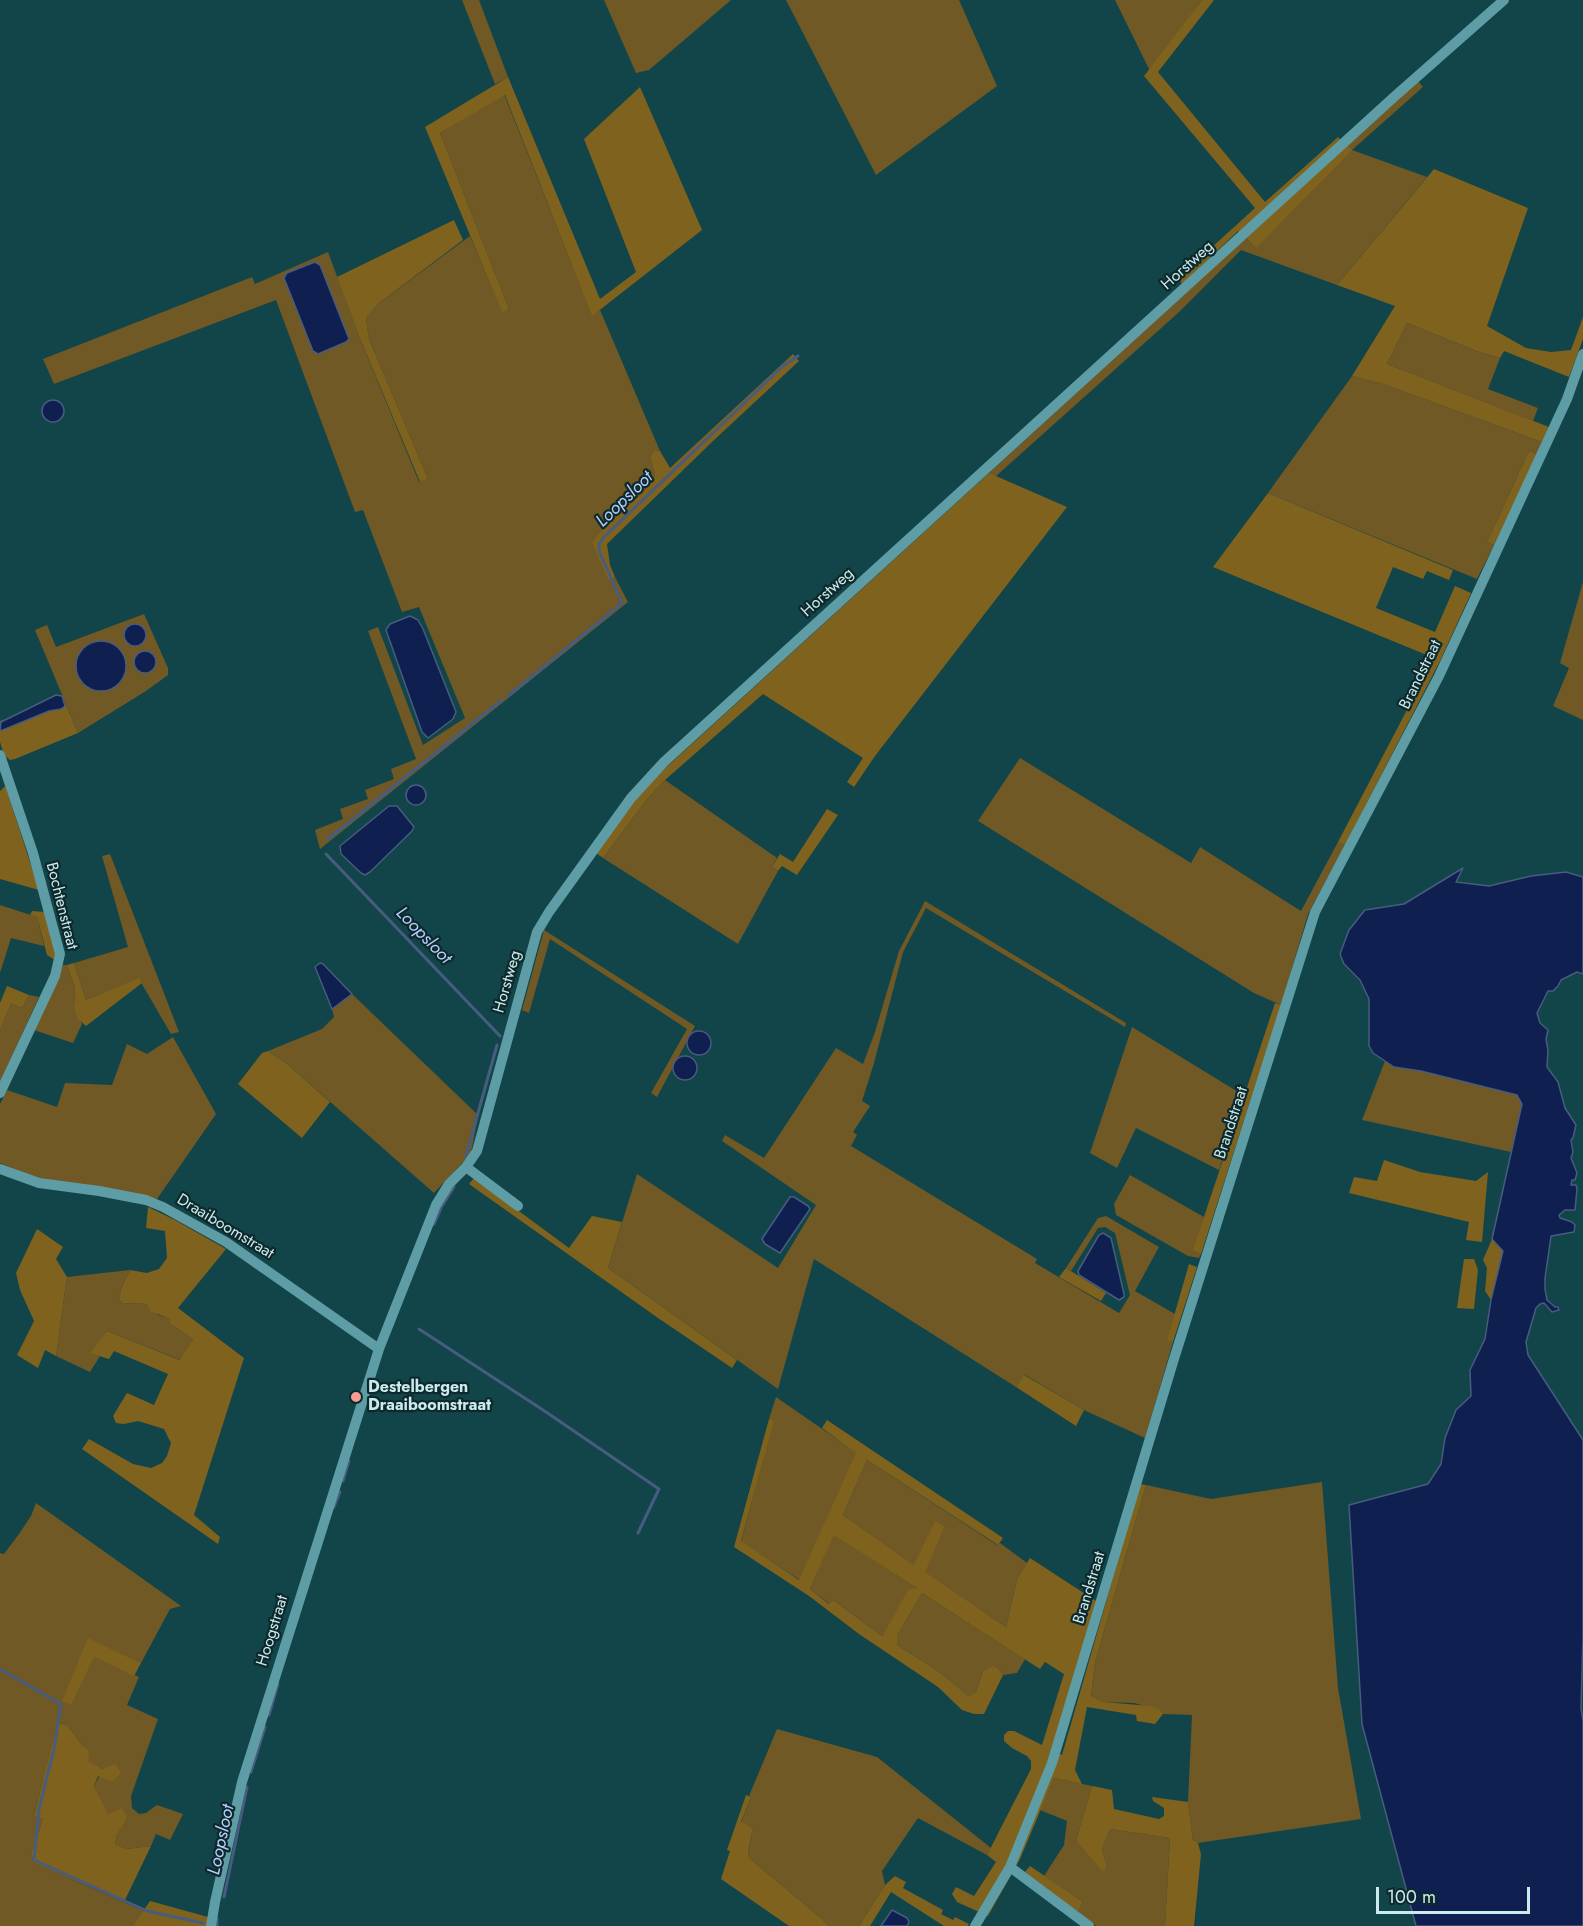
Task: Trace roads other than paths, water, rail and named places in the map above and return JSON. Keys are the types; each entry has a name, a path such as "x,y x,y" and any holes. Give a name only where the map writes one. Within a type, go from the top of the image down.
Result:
{"street":[{"name":"Horstweg","path":"379,1349 436,1205 449,1184 466,1167 477,1151 537,933 549,912 631,798 664,762 704,725 1394,97 1504,0"},
{"name":"Brandstraat","path":"975,1926 1010,1867 1056,1753 1173,1362 1315,912 1439,675 1567,399 1583,354"},
{"name":"Bochtenstraat","path":"0,755 2,769 33,853 60,954 54,976 0,1093"},
{"path":"466,1167 518,1206"},
{"name":"Draaiboomstraat","path":"0,1169 39,1183 146,1200 163,1207 226,1242 379,1349"},
{"name":"Hoogstraat","path":"211,1926 242,1782 379,1349"},
{"path":"1010,1867 1089,1926"}],"water":[{"path":"315,262 320,265 349,339 318,354 313,351 284,278 287,273"},
{"path":"53,400 63,407 64,411 57,421 53,422 43,415 42,411 49,401"},
{"path":"410,616 418,620 423,629 456,712 453,719 428,738 422,732 386,630 390,624"},
{"path":"135,624 145,631 146,635 139,645 135,646 125,639 124,635 131,625"},
{"path":"101,641 119,648 126,666 119,684 101,691 83,684 76,666 83,648"},
{"path":"145,651 155,658 156,662 149,672 145,673 135,666 134,662 141,652"},
{"path":"56,695 62,696 65,706 61,709 49,711 0,731 1,722"},
{"path":"416,785 423,788 426,795 423,802 416,805 409,802 406,795 409,788"},
{"path":"389,806 397,806 414,827 365,875 341,854 340,846"},
{"path":"1463,868 1456,882 1489,886 1531,876 1566,872 1583,877 1583,974 1577,972 1561,980 1553,991 1548,991 1537,1013 1540,1023 1548,1030 1547,1067 1558,1082 1565,1108 1576,1125 1571,1140 1573,1152 1571,1158 1577,1173 1571,1185 1576,1185 1577,1189 1575,1210 1565,1210 1559,1215 1560,1218 1575,1225 1574,1232 1551,1236 1545,1289 1547,1300 1559,1310 1552,1312 1544,1303 1540,1304 1536,1308 1526,1342 1528,1355 1583,1440 1581,1708 1583,1721 1583,1926 1416,1926 1362,1724 1349,1505 1428,1484 1441,1464 1445,1438 1456,1410 1471,1396 1470,1370 1485,1339 1491,1300 1503,1251 1492,1239 1522,1104 1517,1095 1421,1071 1394,1067 1373,1053 1369,1046 1369,999 1360,980 1344,964 1340,954 1349,930 1365,910 1404,904"},
{"path":"320,963 352,994 332,1009 315,967"},
{"path":"699,1031 704,1032 710,1038 710,1048 704,1054 699,1055 694,1054 688,1048 687,1043 688,1038 694,1032"},
{"path":"685,1056 694,1059 697,1068 694,1077 685,1080 676,1077 673,1068 676,1059"},
{"path":"790,1197 794,1197 810,1209 780,1253 765,1244 762,1239"},
{"path":"1103,1233 1111,1238 1124,1294 1124,1297 1119,1300 1079,1275 1078,1271 1099,1235"},
{"path":"892,1910 907,1918 909,1922 907,1926 881,1926"}],"waterway":[{"name":"Loopsloot","path":"508,696 622,603 599,551 599,544 604,537 783,366 798,356"},
{"name":"Loopsloot","path":"328,839 502,700"},
{"name":"Loopsloot","path":"326,854 500,1036"},
{"name":"Loopsloot","path":"466,1156 497,1045"},
{"name":"Loopsloot","path":"434,1224 454,1187"},
{"path":"419,1329 659,1489 638,1533"},
{"name":"Loopsloot","path":"343,1481 349,1461"},
{"name":"Loopsloot","path":"334,1507 340,1492"},
{"path":"0,1669 61,1704 54,1749 39,1809 34,1860 147,1911 203,1923"},
{"name":"Loopsloot","path":"269,1715 278,1684"},
{"name":"Loopsloot","path":"251,1772 265,1727"},
{"name":"Loopsloot","path":"224,1897 247,1787"},
{"name":"Loopsloot","path":"217,1918 217,1926"}],"place":[{"name":"Destelbergen Draaiboomstraat","path":"356,1397"}]}
